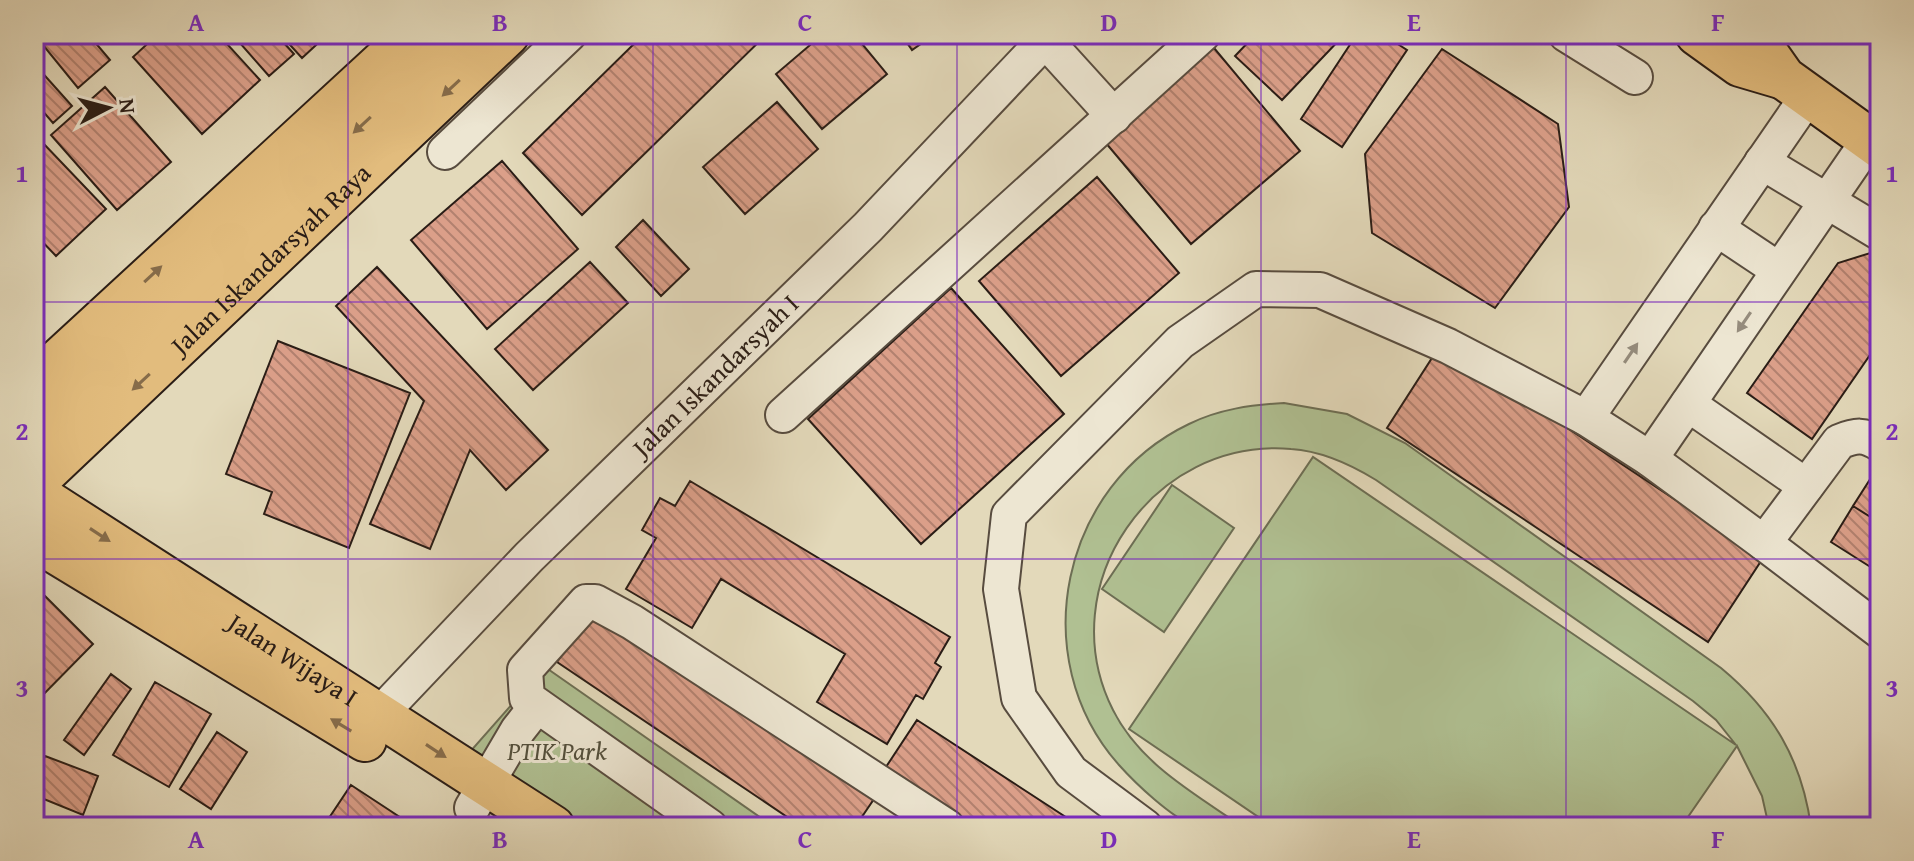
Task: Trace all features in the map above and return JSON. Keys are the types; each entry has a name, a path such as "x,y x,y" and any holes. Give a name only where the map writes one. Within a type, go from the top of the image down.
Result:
{"main road":[{"path":"34,383 413,34"},
{"path":"34,432 460,34"},
{"name":"Jalan Iskandarsyah Raya","path":"34,483 508,34"},
{"path":"1697,34 1740,65 1796,87 1874,144"},
{"path":"1753,34 1796,87"},
{"name":"Jalan Wijaya I","path":"34,493 379,715 486,807"},
{"name":"Jalan Wijaya I","path":"34,539 486,807 553,827"}],"street":[{"path":"445,152 569,34"},
{"path":"783,415 1203,34"},
{"path":"1566,34 1635,77"},
{"path":"1048,37 1114,116"},
{"name":"Jalan Iskandarsyah I","path":"379,715 529,557 868,227 1048,37"},
{"path":"1586,418 1762,162 1796,87"},
{"path":"1650,459 1826,200 1874,144"},
{"path":"1762,162 1880,233"},
{"path":"1716,228 1779,270"},
{"path":"1145,827 1071,772 1019,698 1001,589 1009,515 1180,342 1256,289 1320,290 1448,346 1586,418 1650,459 1880,631"},
{"path":"1688,404 1806,486"},
{"path":"1764,543 1839,442 1855,435 1867,436 1880,444"},
{"path":"710,827 527,698 525,670 586,602 595,602 928,822"},
{"path":"486,807 518,730 536,707"}],"green space":[{"path":"1284,403 1347,414 1405,443 1721,668 1756,702 1782,738 1800,780 1811,827 1769,827 1762,796 1737,746 1681,827 1273,827 1129,729 1313,457 1736,745 1716,720 1693,701 1376,480 1335,459 1291,449 1241,452 1196,467 1157,493 1127,528 1105,569 1095,615 1097,662 1113,710 1124,729 1153,762 1243,827 1212,829 1194,826 1165,808 1119,765 1089,722 1072,675 1066,626 1070,577 1086,530 1111,488 1145,452 1189,424 1212,415"},
{"path":"1172,485 1234,528 1164,632 1102,589"},
{"name":"PTIK Park","path":"545,667 774,827 562,827 461,762"}],"building":[{"path":"34,34 88,34 110,60 78,88"},
{"path":"158,34 218,34 260,80 202,134 133,57"},
{"path":"232,34 276,34 294,54 269,76"},
{"path":"280,34 328,34 302,58"},
{"path":"644,34 767,34 582,215 523,153"},
{"path":"823,34 854,34 887,74 822,129 776,74"},
{"path":"901,34 935,34 912,50"},
{"path":"1256,34 1345,34 1282,100 1235,56"},
{"path":"1357,34 1382,34 1407,50 1342,147 1301,119"},
{"path":"1209,42 1300,151 1191,244 1100,136"},
{"path":"1442,49 1558,124 1569,207 1495,308 1372,233 1365,154"},
{"path":"38,68 72,106 53,123 34,101 34,71"},
{"path":"105,87 171,162 117,210 51,135"},
{"path":"777,102 818,149 745,214 703,167"},
{"path":"42,142 106,209 56,256 34,233 34,149"},
{"path":"502,161 578,249 487,329 411,240"},
{"path":"1097,177 1179,273 1061,376 979,281"},
{"path":"643,220 689,269 661,296 616,247"},
{"path":"1880,250 1880,363 1870,355 1812,439 1747,393 1838,263"},
{"path":"590,262 628,303 533,390 495,349"},
{"path":"377,267 548,450 506,490 470,450 430,549 370,524 424,401 336,306"},
{"path":"951,288 1064,414 921,544 808,419"},
{"path":"278,341 410,393 349,548 264,514 272,492 226,474"},
{"path":"1441,344 1763,558 1708,642 1387,428"},
{"path":"1876,470 1880,473 1880,523 1853,506"},
{"path":"690,481 950,637 935,663 941,667 923,699 916,695 887,744 817,702 845,654 721,579 692,628 626,589 656,538 642,530 660,498 675,506"},
{"path":"1853,506 1880,523 1880,573 1831,542"},
{"path":"34,587 93,644 34,704"},
{"path":"594,607 876,796 855,827 802,827 557,662"},
{"path":"111,674 131,689 84,755 64,740"},
{"path":"155,682 211,714 169,787 113,755"},
{"path":"917,720 1081,827 965,827 882,773"},
{"path":"217,732 247,752 211,809 180,789"},
{"path":"45,756 98,776 83,815 34,795 34,784"},
{"path":"351,785 415,827 323,827"}]}
